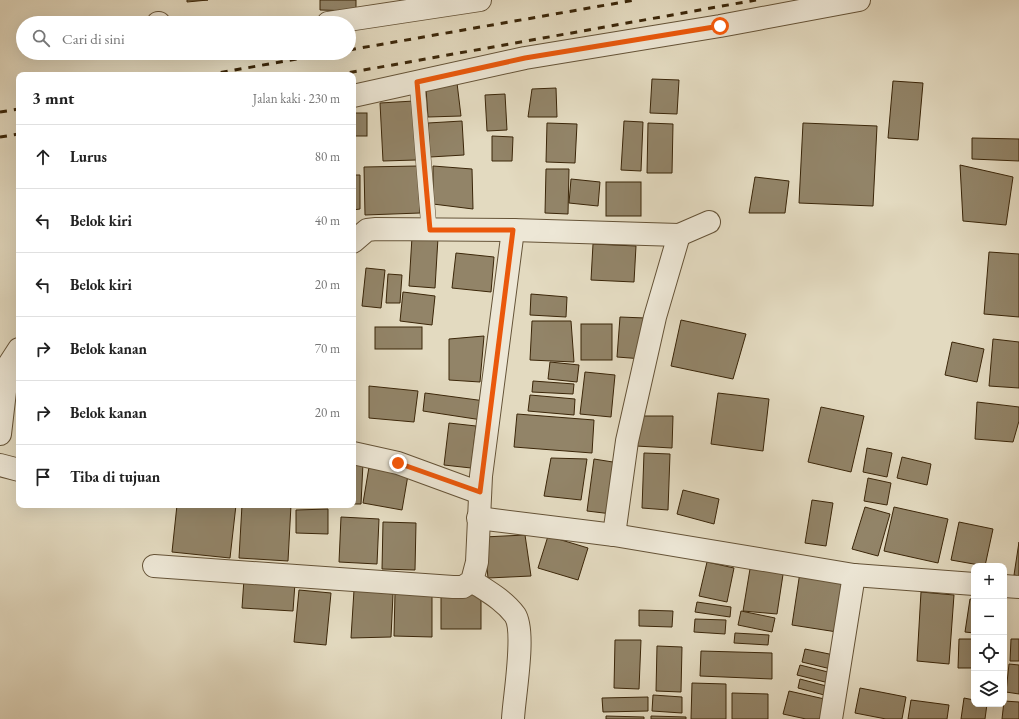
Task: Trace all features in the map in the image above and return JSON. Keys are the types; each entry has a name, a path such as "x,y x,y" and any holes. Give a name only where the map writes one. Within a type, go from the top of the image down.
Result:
{"street":[{"path":"356,16 395,6 480,0"},
{"path":"356,95 525,58 720,26 859,0"},
{"path":"356,239 367,230 513,230 679,235 709,222"},
{"path":"154,566 453,588 463,587 472,582 477,562 480,492 513,230"},
{"path":"614,535 629,433 655,317 679,235"},
{"path":"0,434 8,366 16,354"},
{"path":"356,454 398,463 480,492"},
{"path":"0,465 16,469"},
{"path":"478,518 614,535 854,575 971,584"},
{"path":"831,719 854,575"},
{"path":"472,582 498,597 516,616 519,629 519,656 513,719"},
{"path":"1007,586 1019,587"}],"lane":[{"path":"417,82 430,230"}],"building":[{"path":"187,0 208,0 187,2"},
{"path":"320,0 356,0 356,11 320,10"},
{"path":"652,79 679,80 677,114 650,113"},
{"path":"893,81 923,83 918,140 888,138"},
{"path":"457,83 461,116 428,117 426,89"},
{"path":"556,88 557,117 528,117 532,89"},
{"path":"505,94 507,130 487,131 485,95"},
{"path":"414,101 416,160 383,161 380,103"},
{"path":"356,113 367,113 367,136 356,136"},
{"path":"462,121 464,155 430,157 428,123"},
{"path":"624,121 643,122 641,171 621,170"},
{"path":"547,123 577,124 575,163 546,162"},
{"path":"648,123 673,124 672,173 647,173"},
{"path":"803,123 877,126 873,206 799,203"},
{"path":"492,136 513,137 512,161 492,161"},
{"path":"972,138 1019,139 1019,161 972,159"},
{"path":"960,165 1013,177 1006,225 963,221"},
{"path":"418,166 420,213 365,215 364,167"},
{"path":"433,166 472,169 473,209 433,204"},
{"path":"546,169 569,169 568,214 545,213"},
{"path":"356,175 360,175 360,209 356,210"},
{"path":"755,177 789,181 785,213 749,213"},
{"path":"571,179 600,182 598,206 569,203"},
{"path":"606,182 641,182 641,216 606,216"},
{"path":"412,237 438,238 435,288 409,286"},
{"path":"593,244 636,246 634,282 591,280"},
{"path":"989,252 1019,254 1019,317 984,314"},
{"path":"456,253 494,257 491,292 452,288"},
{"path":"366,268 385,270 381,308 362,306"},
{"path":"388,274 402,275 400,303 386,303"},
{"path":"403,292 435,296 432,325 400,321"},
{"path":"531,294 567,297 566,317 530,315"},
{"path":"620,317 645,318 643,359 617,357"},
{"path":"681,320 746,334 733,379 671,366"},
{"path":"532,321 571,321 574,362 530,360"},
{"path":"581,324 612,324 612,360 581,360"},
{"path":"375,327 422,327 422,349 375,349"},
{"path":"484,336 480,382 449,380 449,339"},
{"path":"993,339 1019,342 1019,388 989,386"},
{"path":"952,342 984,349 977,382 945,375"},
{"path":"550,362 579,365 577,382 548,379"},
{"path":"585,372 615,375 611,417 580,414"},
{"path":"533,381 574,384 573,394 532,392"},
{"path":"369,386 418,391 414,422 369,418"},
{"path":"425,393 485,401 482,420 423,411"},
{"path":"718,393 769,399 763,451 711,444"},
{"path":"530,395 575,399 574,415 528,411"},
{"path":"977,402 1019,407 1019,421 1013,442 975,439"},
{"path":"821,407 864,416 851,472 808,462"},
{"path":"517,414 594,420 592,453 514,447"},
{"path":"637,416 673,416 672,448 636,446"},
{"path":"449,423 476,426 471,468 444,465"},
{"path":"867,448 892,453 887,477 863,472"},
{"path":"644,453 670,454 668,510 642,508"},
{"path":"902,457 931,464 927,485 897,478"},
{"path":"551,458 587,459 581,500 544,496"},
{"path":"594,459 619,463 612,514 587,511"},
{"path":"356,462 363,463 361,504 356,504"},
{"path":"369,467 408,475 402,510 363,503"},
{"path":"868,478 891,483 887,505 864,501"},
{"path":"683,490 719,499 714,524 677,514"},
{"path":"812,500 833,503 826,546 805,543"},
{"path":"865,507 890,514 878,556 852,549"},
{"path":"894,507 948,519 938,563 884,551"},
{"path":"177,508 236,508 230,558 172,552"},
{"path":"242,508 291,508 288,561 239,558"},
{"path":"328,509 328,534 296,533 296,510"},
{"path":"341,517 379,519 377,564 339,562"},
{"path":"383,522 416,523 415,570 382,569"},
{"path":"959,522 993,529 986,563 971,564 951,560"},
{"path":"525,535 531,576 488,578 484,537"},
{"path":"548,536 588,548 578,580 538,568"},
{"path":"1019,542 1019,576 1014,575"},
{"path":"707,562 734,568 727,602 699,596"},
{"path":"751,563 784,568 777,614 743,611"},
{"path":"800,572 845,579 837,632 792,625"},
{"path":"244,579 295,583 293,611 242,608"},
{"path":"299,590 331,593 326,645 294,642"},
{"path":"354,590 393,594 391,637 351,638"},
{"path":"441,592 481,592 481,629 441,629"},
{"path":"921,592 954,595 949,664 917,661"},
{"path":"395,593 432,593 432,637 394,636"},
{"path":"970,599 971,599 971,633 965,632"},
{"path":"697,602 731,607 730,617 695,612"},
{"path":"639,610 673,611 672,627 639,626"},
{"path":"741,611 775,618 772,632 738,625"},
{"path":"695,619 726,620 725,634 694,632"},
{"path":"735,633 769,635 768,645 734,643"},
{"path":"959,639 971,639 971,668 958,668"},
{"path":"1011,639 1019,639 1019,661 1010,661"},
{"path":"615,640 641,640 639,689 614,688"},
{"path":"657,646 682,647 681,692 656,691"},
{"path":"805,649 834,655 831,669 802,662"},
{"path":"701,651 772,653 772,679 700,676"},
{"path":"1009,664 1019,665 1019,694 1007,692"},
{"path":"800,665 832,673 829,683 797,675"},
{"path":"800,679 830,687 828,696 798,688"},
{"path":"692,683 726,684 726,719 691,719"},
{"path":"860,688 906,697 902,719 886,719 855,713"},
{"path":"789,691 829,700 824,719 806,719 783,714"},
{"path":"732,693 768,694 768,719 732,719"},
{"path":"653,695 682,697 682,713 652,711"},
{"path":"648,697 648,711 603,712 602,698"},
{"path":"964,698 971,699 971,707 987,707 985,719 961,719"},
{"path":"911,700 949,705 947,719 908,719"},
{"path":"1007,701 1019,702 1019,719 1002,719 1003,707 1007,707"},
{"path":"606,716 644,717 644,719 606,719"},
{"path":"651,716 686,717 686,719 651,719"}],"railway":[{"path":"356,49 635,0"},
{"path":"353,72 756,0"},
{"path":"224,72 291,60"},
{"path":"0,112 16,109"},
{"path":"0,137 16,134"}],"route":[{"path":"398,463 480,492 513,230 430,230 417,82 525,58 720,26"}]}
